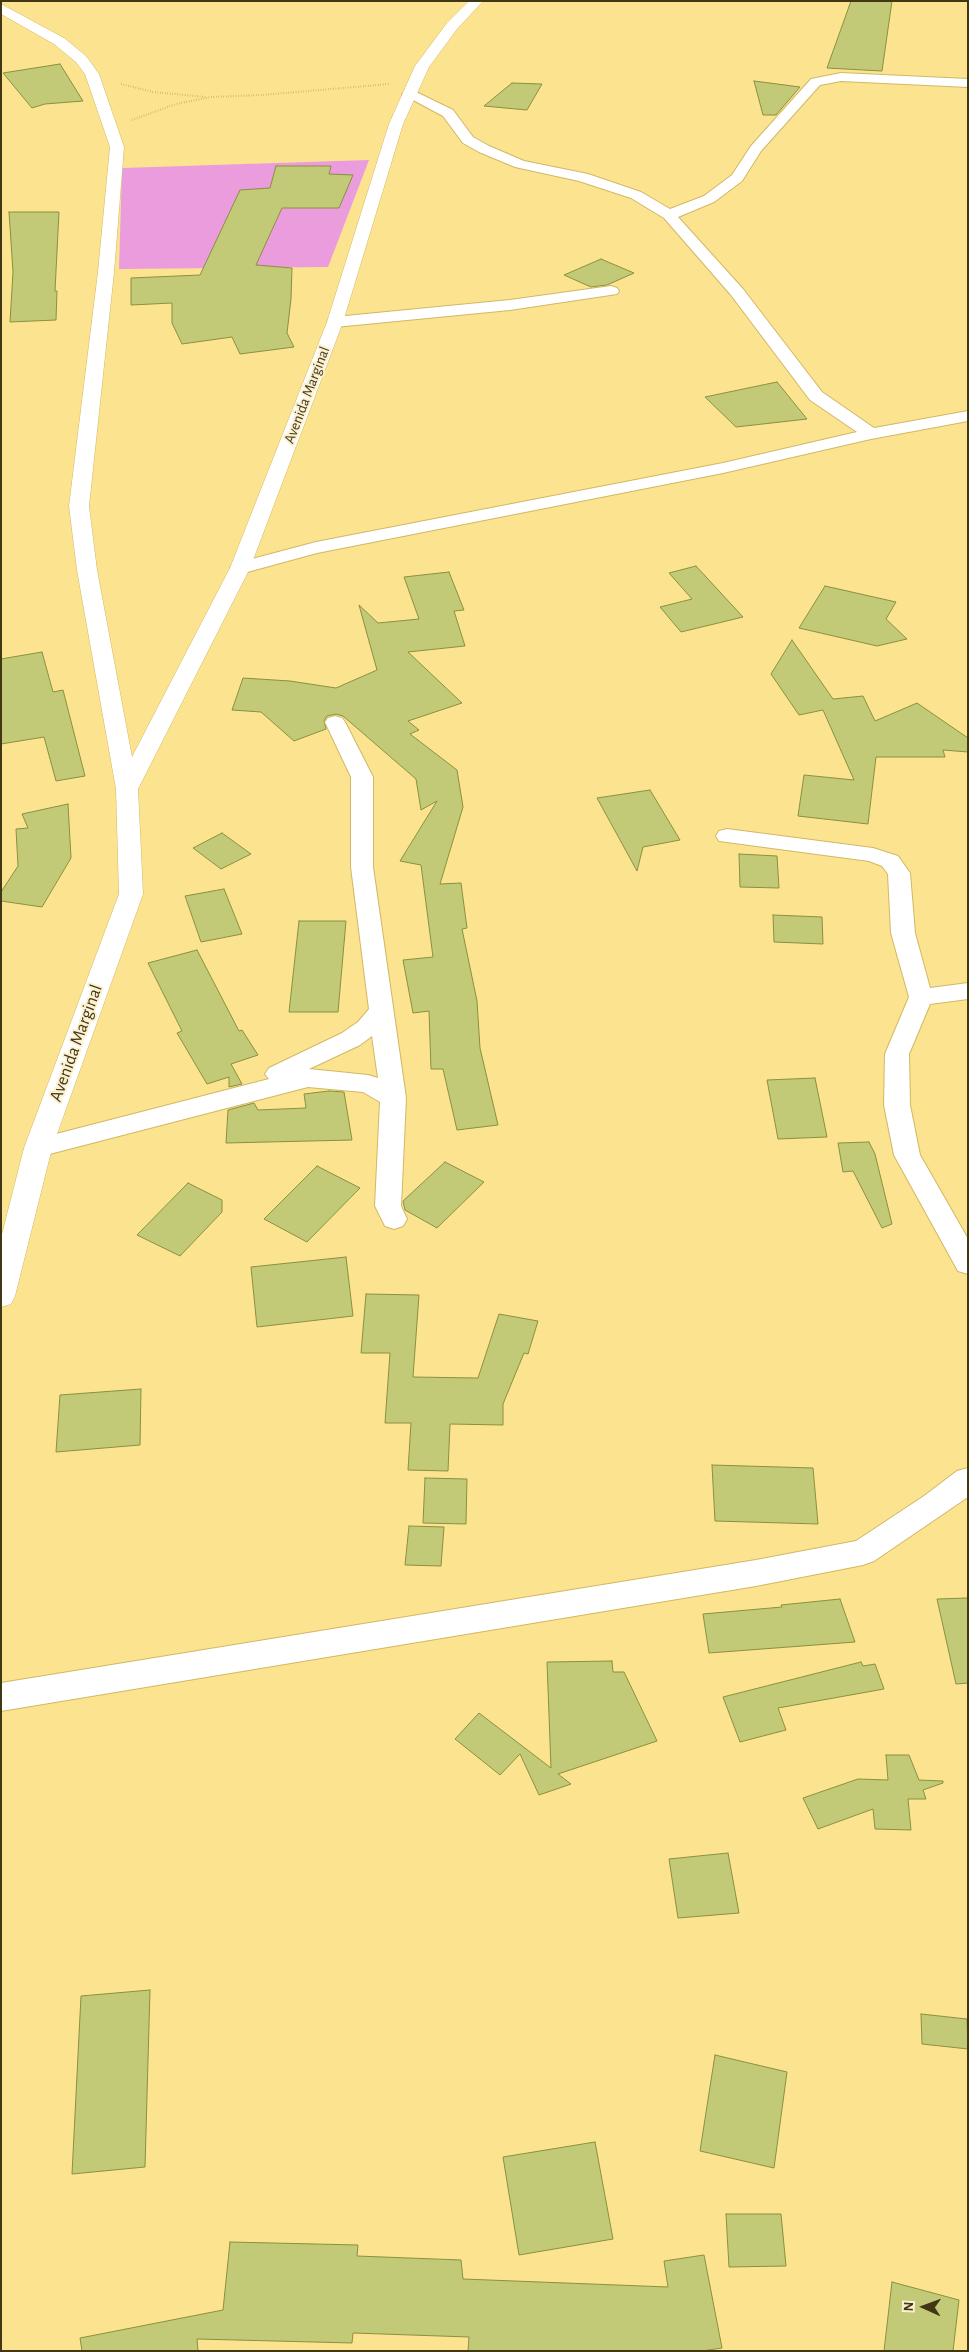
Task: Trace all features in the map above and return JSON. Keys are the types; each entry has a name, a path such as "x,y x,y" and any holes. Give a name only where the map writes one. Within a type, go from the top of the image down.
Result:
{"street":[{"name":"Avenida Marginal","path":"127,789 240,568 335,322 396,124 409,94 422,66 452,26 477,1"},
{"name":"Avenida Marginal","path":"1,8 59,41 81,59 92,74 117,147 106,272 79,506 87,570 127,789 131,894 38,1148 1,1296"},
{"path":"669,215 709,199 737,178 756,149 816,82 841,77 968,83"},
{"path":"409,94 448,113 456,121 468,140 484,149 520,164 584,177 636,195 669,215 737,292 816,396 871,434"},
{"path":"335,322 510,305 611,291"},
{"path":"240,568 316,548 723,468 871,434 968,416"},
{"path":"335,722 362,777 362,867 393,1098 388,1206 394,1219"},
{"path":"727,836 872,855 890,861 898,873 903,933 921,997 897,1054 897,1105 907,1155 968,1264"},
{"path":"921,997 968,991"},
{"path":"228,1098 351,1039 367,1028 380,1011"},
{"path":"38,1148 308,1078 368,1084 393,1098"},
{"path":"1,1698 756,1573 863,1552 935,1505 968,1480"}],"path":[{"path":"92,74 153,92 211,97 308,92 386,83 400,86 409,94"},
{"path":"110,127 176,104 211,97"}],"shaded area":[{"path":"369,160 328,267 119,269 122,168"}],"building":[{"path":"851,1 892,1 882,71 827,68"},
{"path":"60,64 83,101 45,104 32,108 3,73"},
{"path":"754,81 800,87 776,115 763,115"},
{"path":"512,83 542,84 527,110 484,106"},
{"path":"276,166 331,166 329,174 353,175 339,208 282,208 256,265 292,268 287,333 294,347 240,354 232,337 182,344 172,323 172,303 131,305 131,278 200,275 240,190 270,188"},
{"path":"9,212 59,212 55,291 57,291 56,320 10,322 13,272"},
{"path":"601,259 634,273 607,285 591,287 564,275"},
{"path":"777,382 807,419 736,427 705,397"},
{"path":"696,566 743,617 681,632 660,607 692,599 669,573"},
{"path":"449,572 464,610 454,611 465,646 408,652 462,703 408,721 419,730 410,734 457,770 463,807 440,884 461,883 467,928 462,929 477,1001 480,1048 498,1125 457,1130 443,1069 431,1069 429,1011 413,1013 403,960 433,957 421,865 400,861 437,801 421,810 416,779 343,716 336,714 327,716 324,721 326,729 294,741 261,712 232,710 243,678 290,681 336,688 377,670 359,605 378,623 419,619 404,577"},
{"path":"825,586 896,602 886,619 907,639 877,646 799,628"},
{"path":"792,640 833,699 863,696 875,721 917,703 968,738 968,752 943,750 945,757 876,757 868,824 798,816 804,775 854,780 823,710 799,715 771,674"},
{"path":"42,652 53,692 63,690 85,776 56,781 44,737 1,744 1,659"},
{"path":"650,790 680,840 643,847 637,871 597,798"},
{"path":"68,804 71,858 42,907 1,901 1,892 18,866 16,829 28,828 22,814"},
{"path":"222,833 251,854 221,869 193,848"},
{"path":"739,854 777,856 779,888 740,887"},
{"path":"224,889 242,934 201,942 185,896"},
{"path":"773,915 822,917 823,944 774,942"},
{"path":"299,921 346,921 338,1012 289,1012"},
{"path":"197,950 239,1031 242,1030 258,1055 231,1064 242,1084 229,1087 229,1077 207,1084 177,1033 182,1031 148,963"},
{"path":"815,1078 827,1137 778,1139 767,1080"},
{"path":"329,1091 344,1092 352,1140 226,1143 228,1110 254,1103 258,1110 306,1108 304,1094"},
{"path":"869,1142 875,1154 892,1224 882,1228 853,1171 843,1172 838,1143"},
{"path":"445,1162 484,1182 437,1228 405,1210 403,1201"},
{"path":"317,1166 360,1188 307,1242 264,1219"},
{"path":"188,1183 222,1200 222,1212 180,1256 137,1235"},
{"path":"346,1257 353,1316 257,1327 251,1267"},
{"path":"366,1294 419,1295 413,1377 478,1378 499,1314 538,1321 528,1354 524,1353 503,1404 503,1425 450,1424 448,1471 408,1470 411,1423 385,1423 390,1353 361,1353"},
{"path":"141,1389 140,1445 56,1452 60,1395"},
{"path":"712,1465 813,1468 818,1524 715,1521"},
{"path":"425,1478 467,1479 466,1524 423,1523"},
{"path":"409,1526 444,1527 441,1566 405,1565"},
{"path":"968,1598 968,1683 956,1684 937,1599"},
{"path":"840,1599 855,1642 709,1653 703,1614 782,1607 781,1605"},
{"path":"612,1661 613,1672 624,1672 657,1741 558,1774 571,1784 539,1795 520,1754 500,1775 455,1739 479,1713 551,1768 547,1662"},
{"path":"861,1662 863,1666 875,1664 884,1689 778,1708 786,1730 740,1742 723,1697"},
{"path":"886,1755 909,1755 919,1780 943,1781 943,1783 923,1790 926,1799 908,1799 911,1830 875,1829 873,1809 818,1829 803,1798 858,1779 888,1780"},
{"path":"728,1853 739,1913 678,1918 669,1859"},
{"path":"150,1990 145,2167 72,2174 81,1996"},
{"path":"921,2014 967,2019 968,2049 922,2044"},
{"path":"715,2055 787,2072 774,2168 700,2151"},
{"path":"595,2142 613,2239 519,2255 503,2157"},
{"path":"726,2214 781,2214 786,2266 729,2267"},
{"path":"230,2242 358,2245 357,2256 461,2260 463,2279 668,2287 664,2261 704,2255 722,2348 702,2351 468,2351 469,2337 353,2333 352,2343 197,2339 198,2351 82,2351 80,2338 223,2310"},
{"path":"892,2282 959,2300 953,2351 884,2351"}]}
